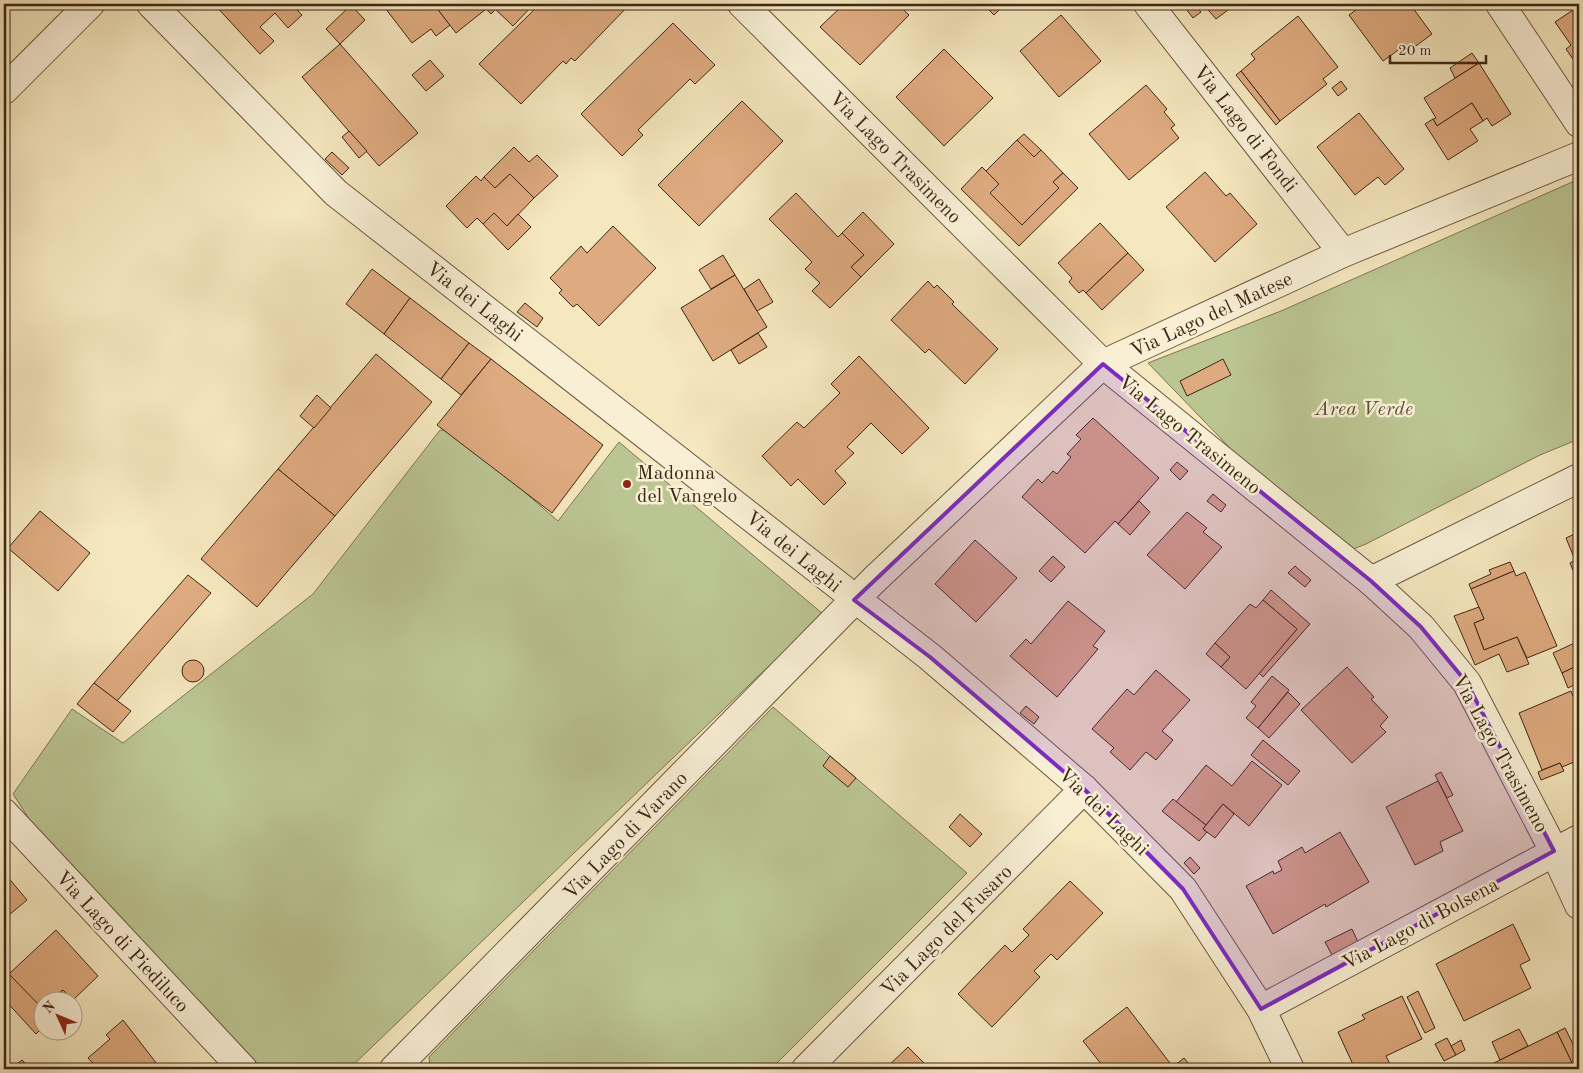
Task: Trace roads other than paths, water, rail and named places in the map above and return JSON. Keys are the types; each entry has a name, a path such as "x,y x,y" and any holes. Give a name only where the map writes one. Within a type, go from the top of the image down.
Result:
{"street":[{"path":"4,90 90,4"},
{"name":"Via dei Laghi","path":"151,4 336,193 762,524 854,600 930,657 1084,789 1183,889 1261,1009 1290,1069"},
{"name":"Via Lago Trasimeno","path":"742,4 1103,364 1371,580 1421,627 1466,683 1554,851 1579,905"},
{"name":"Via Lago di Fondi","path":"1148,4 1343,253"},
{"path":"1500,4 1579,123"},
{"name":"Via Lago del Matese","path":"854,600 1103,364 1343,253 1579,156"},
{"path":"1371,580 1579,478"},
{"name":"Via Lago di Varano","path":"405,1066 854,600"},
{"name":"Via Lago del Fusaro","path":"806,1069 1084,789"},
{"name":"Via Lago di Piediluco","path":"4,813 243,1069"},
{"name":"Via Lago di Bolsena","path":"1261,1009 1579,839"}],"place":[{"name":"Madonna del Vangelo","path":"627,484"}],"park label":[{"name":"Area Verde","path":"1364,408"}]}
